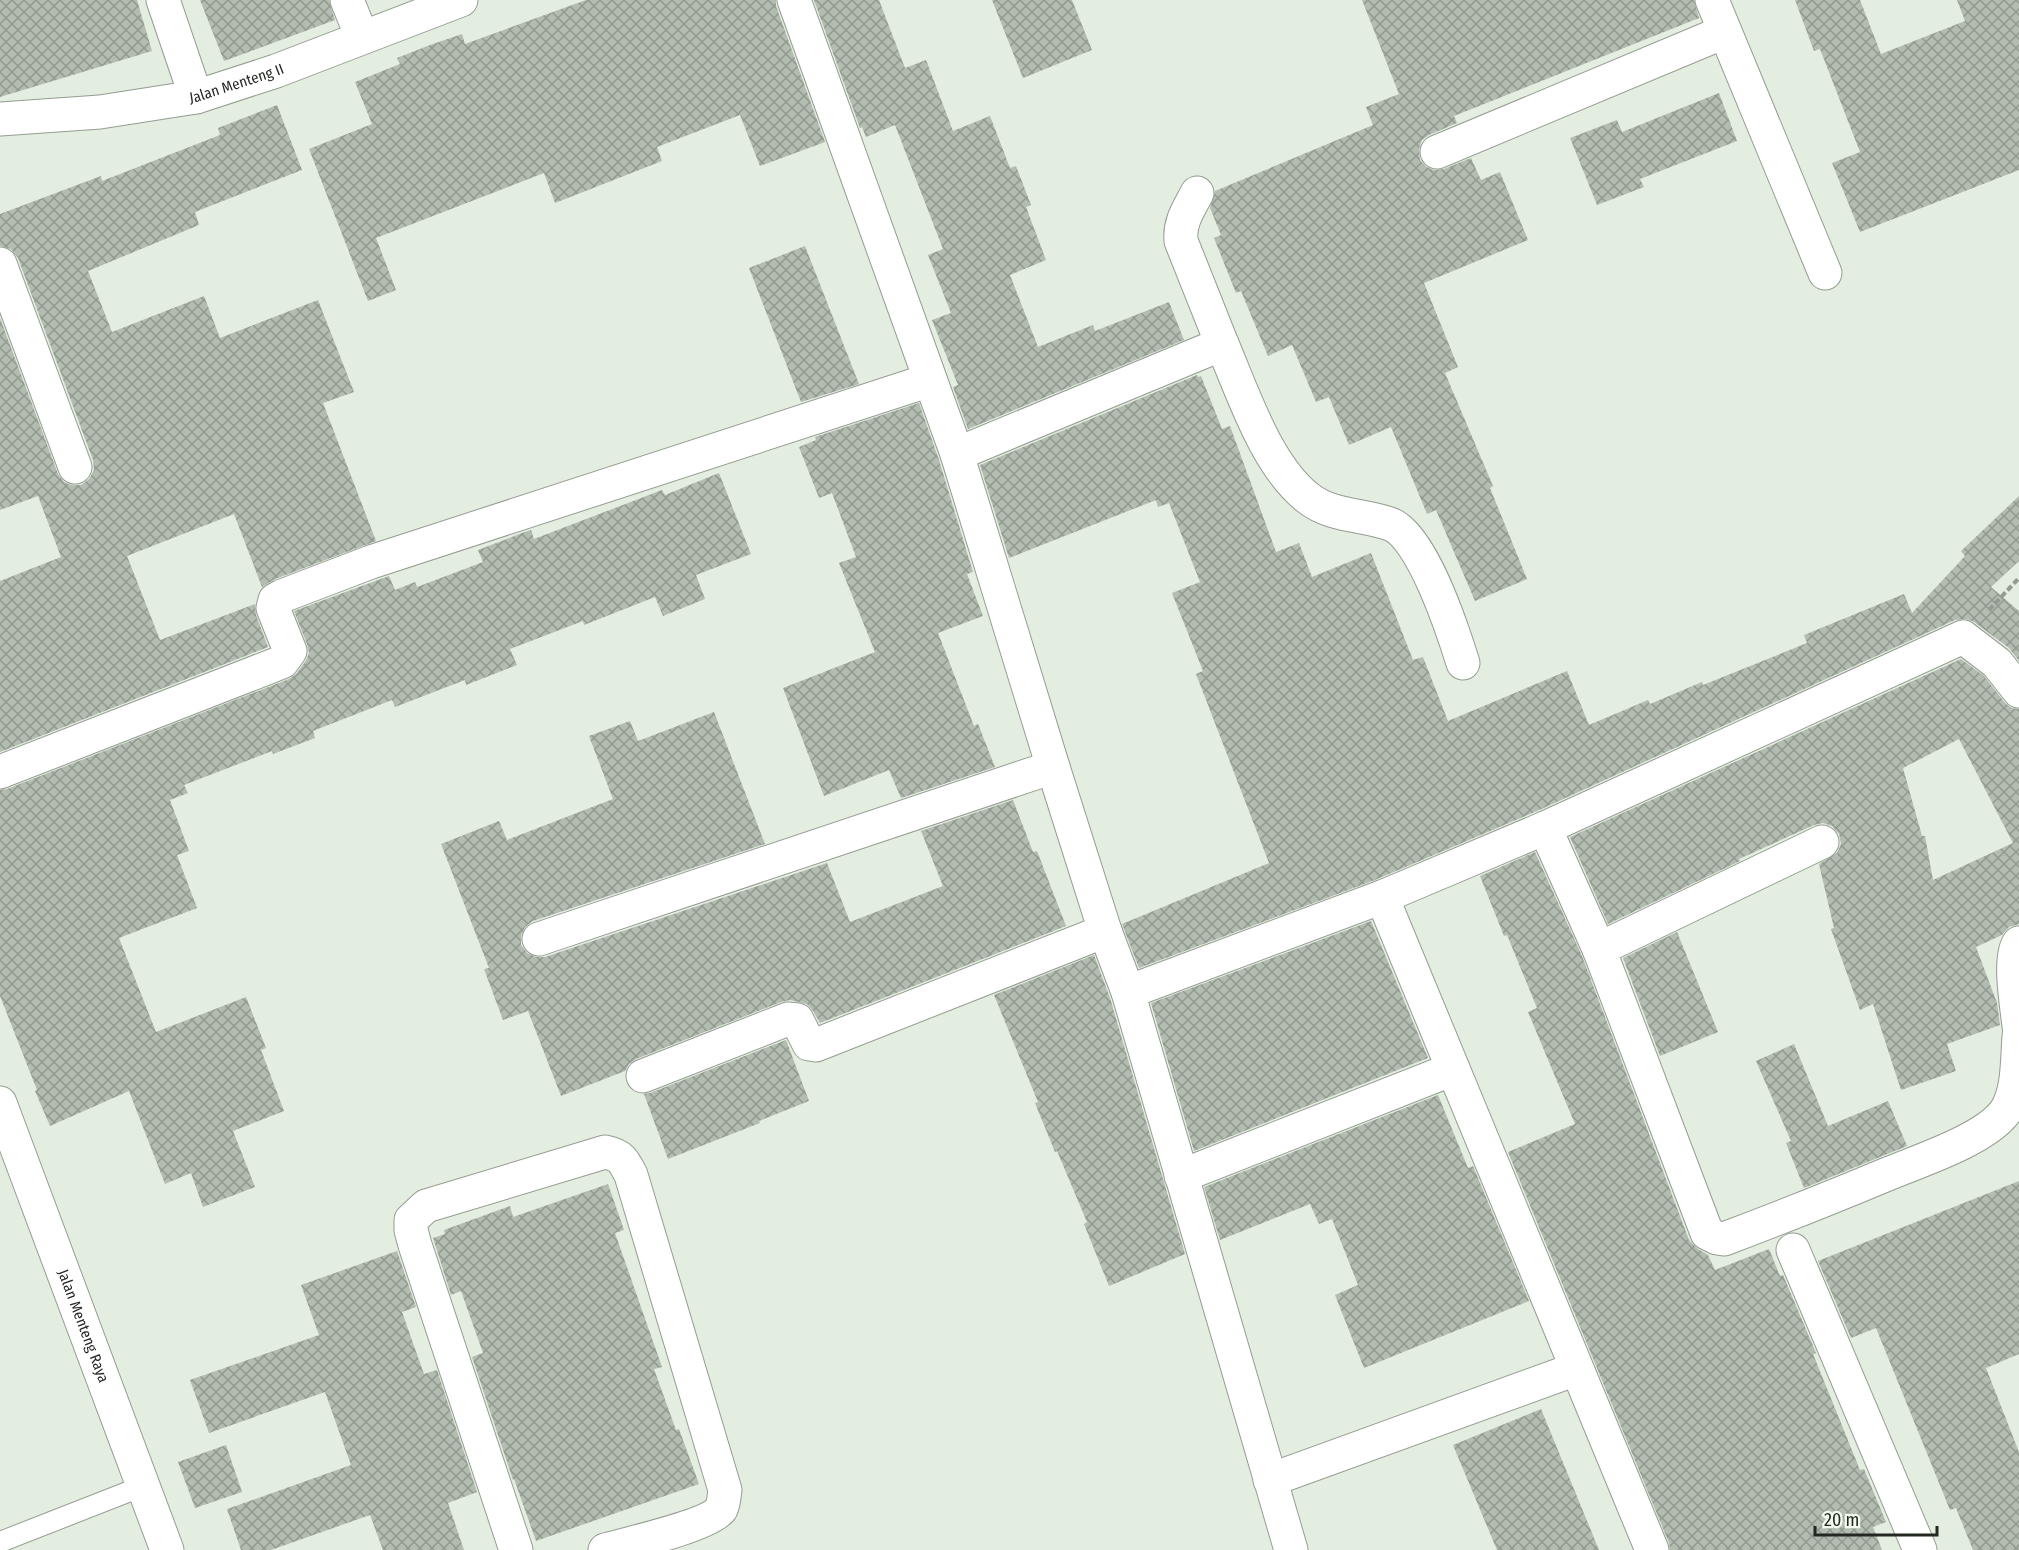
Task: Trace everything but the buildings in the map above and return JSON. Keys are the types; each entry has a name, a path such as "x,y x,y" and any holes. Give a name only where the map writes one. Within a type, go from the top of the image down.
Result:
{"street":[{"path":"163,0 196,97"},
{"path":"347,0 362,37"},
{"name":"Jalan Menteng II","path":"0,118 100,112 196,97 276,70 461,0"},
{"path":"794,0 957,454 1105,931 1128,992 1291,1550"},
{"path":"1712,0 1825,273"},
{"path":"1437,152 1724,32"},
{"path":"1197,193 1182,221 1181,241 1222,344 1270,453 1295,487 1328,511 1392,524 1404,533 1426,568 1447,615 1463,663"},
{"path":"0,264 75,467"},
{"path":"957,454 1222,344"},
{"path":"0,772 282,662 290,651 273,608 275,600 282,596 371,562 930,380"},
{"path":"1128,992 1382,897 1545,828 1963,637 1997,663 2019,691"},
{"path":"539,939 1053,767"},
{"path":"1545,828 1599,949 1707,1233 1717,1238 1724,1239 1796,1212 1988,1130 2007,1109 2015,1087 2019,1036"},
{"path":"1599,949 1822,842"},
{"path":"1382,897 1652,1550"},
{"path":"644,1076 788,1019 797,1020 809,1044 816,1045 1105,931"},
{"path":"2019,943 2015,947 2014,961 2019,1026"},
{"path":"1182,1176 1453,1069"},
{"name":"Jalan Menteng Raya","path":"0,1103 167,1550"},
{"path":"516,1550 415,1245 411,1220 426,1206 605,1152 615,1154 625,1162 631,1175 725,1490 720,1510 711,1517 692,1525 605,1550"},
{"path":"1793,1250 1920,1550"},
{"path":"1270,1480 1576,1369"}],"lane":[{"path":"0,1542 143,1486"}]}
